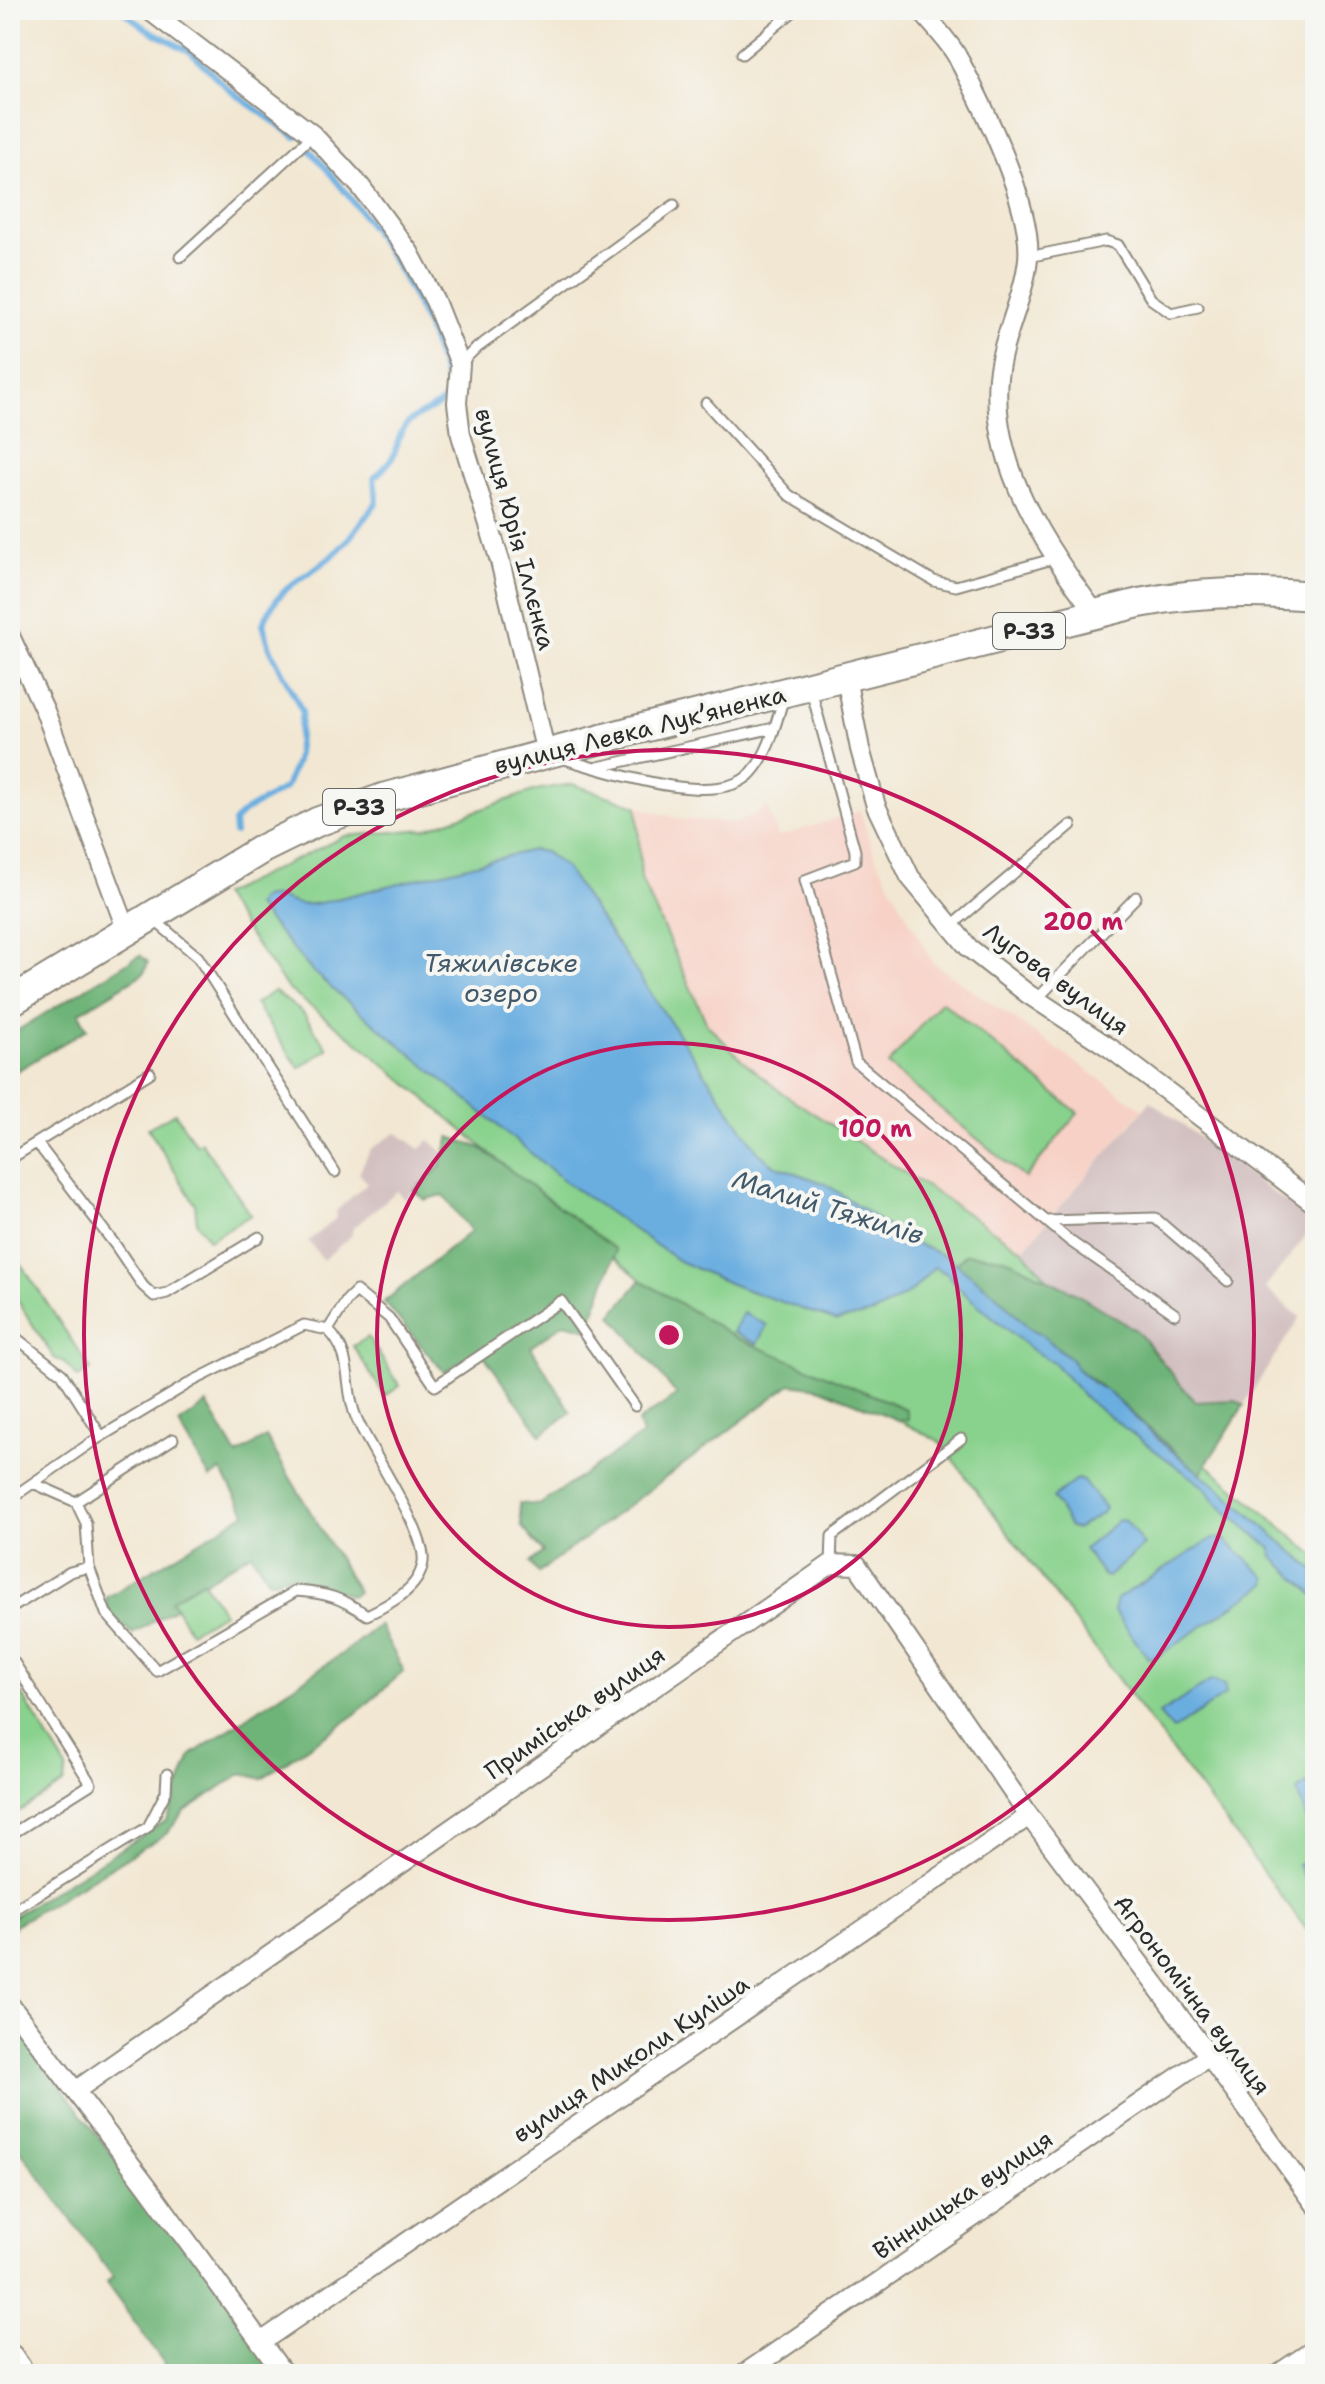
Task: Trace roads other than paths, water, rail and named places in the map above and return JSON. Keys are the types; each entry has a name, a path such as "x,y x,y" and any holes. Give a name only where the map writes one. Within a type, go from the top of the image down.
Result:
{"main road":[{"name":"вулиця Левка Лукʼяненка","path":"10,1002 262,849 317,822 383,798 546,753 1171,597 1272,592 1315,596"}],"street":[{"name":"вулиця Юрія Іллєнка","path":"149,10 313,135 361,187 409,252 435,301 460,364 457,403 461,435 500,561 546,753"},
{"path":"921,10 957,56 1008,164 1023,213 1028,257 998,376 999,422 1015,484 1056,558 1096,614"},
{"path":"10,636 139,924"},
{"name":"Лугова вулиця","path":"846,678 860,749 876,806 910,877 969,948 1110,1048 1315,1204"},
{"path":"831,1564 857,1565 1029,1816"},
{"name":"Приміська вулиця","path":"75,2091 831,1564"},
{"name":"Агрономічна вулиця","path":"1029,1816 1209,2056 1315,2204"},
{"name":"вулиця Миколи Куліша","path":"261,2342 1029,1816"},
{"path":"10,2005 284,2374"},
{"name":"Вінницька вулиця","path":"744,2374 1209,2056"},
{"path":"1278,2374 1315,2349"},
{"path":"11,2354 26,2374"}],"lane":[{"path":"742,54 795,10"},
{"path":"180,257 313,135"},
{"path":"460,364 474,350 674,205"},
{"path":"1028,257 1106,241 1118,245 1151,299 1171,313 1198,307"},
{"path":"706,403 789,495 934,581 956,586 1056,558"},
{"path":"546,753 595,768 683,788 721,789 751,774 798,690"},
{"path":"798,690 855,851 855,861 805,880 856,1062 1070,1241 1175,1314"},
{"path":"595,768 774,728"},
{"path":"951,926 1071,825"},
{"path":"1037,999 1136,897"},
{"path":"139,924 198,957 335,1172"},
{"path":"10,1159 150,1073"},
{"path":"37,1143 143,1286 154,1296 167,1293 259,1237"},
{"path":"1046,1221 1155,1218 1228,1281"},
{"path":"328,1330 356,1291 389,1318 435,1386 561,1301 635,1406"},
{"path":"10,1499 33,1483 101,1436 193,1381 304,1325 328,1330 338,1341 345,1356 354,1415 420,1539 423,1563 413,1582 395,1601 367,1615 343,1599 322,1592 296,1591 157,1671 106,1613 89,1567 86,1523 76,1502 33,1483"},
{"path":"10,1333 62,1374 101,1436"},
{"path":"76,1502 173,1439"},
{"path":"831,1564 832,1536 961,1439"},
{"path":"10,1609 70,1572 89,1567"},
{"path":"10,1656 91,1784 10,1835"},
{"path":"10,1912 148,1827 166,1792 167,1774"}],"water":[{"name":"Тяжилівське озеро","path":"532,850 545,852 565,867 759,1153 774,1165 826,1184 906,1239 949,1258 995,1294 1030,1329 1072,1360 1076,1368 1107,1391 1163,1444 1315,1571 1315,1596 1273,1557 1271,1548 1218,1505 1204,1487 1086,1399 1053,1362 1033,1351 964,1293 946,1273 934,1267 912,1291 874,1313 836,1321 733,1285 679,1261 567,1183 336,992 311,970 256,906 260,899 271,896 299,904 320,903"},
{"path":"743,1313 767,1325 757,1344 733,1332"},
{"path":"1077,1479 1083,1481 1105,1508 1101,1514 1076,1529 1070,1527 1053,1498"},
{"path":"1119,1520 1126,1521 1144,1545 1108,1577 1084,1549"},
{"path":"1213,1538 1224,1539 1267,1578 1266,1584 1155,1658 1148,1658 1114,1611 1117,1599"},
{"path":"1212,1680 1224,1685 1226,1694 1173,1730 1159,1714"},
{"path":"1315,1778 1315,1844 1297,1791"},
{"path":"1315,1856 1315,1883 1308,1885 1298,1865"}],"waterway":[{"name":"Малий Тяжилів","path":"121,10 147,29 191,52 229,90 296,137"},
{"name":"Малий Тяжилів","path":"235,833 234,822 245,811 285,788 296,762 302,711 270,648 263,624 284,591 333,555 351,537 377,502 374,478 392,458 404,428 413,419 441,403 449,393 426,325 395,263 356,205 310,150"}]}
